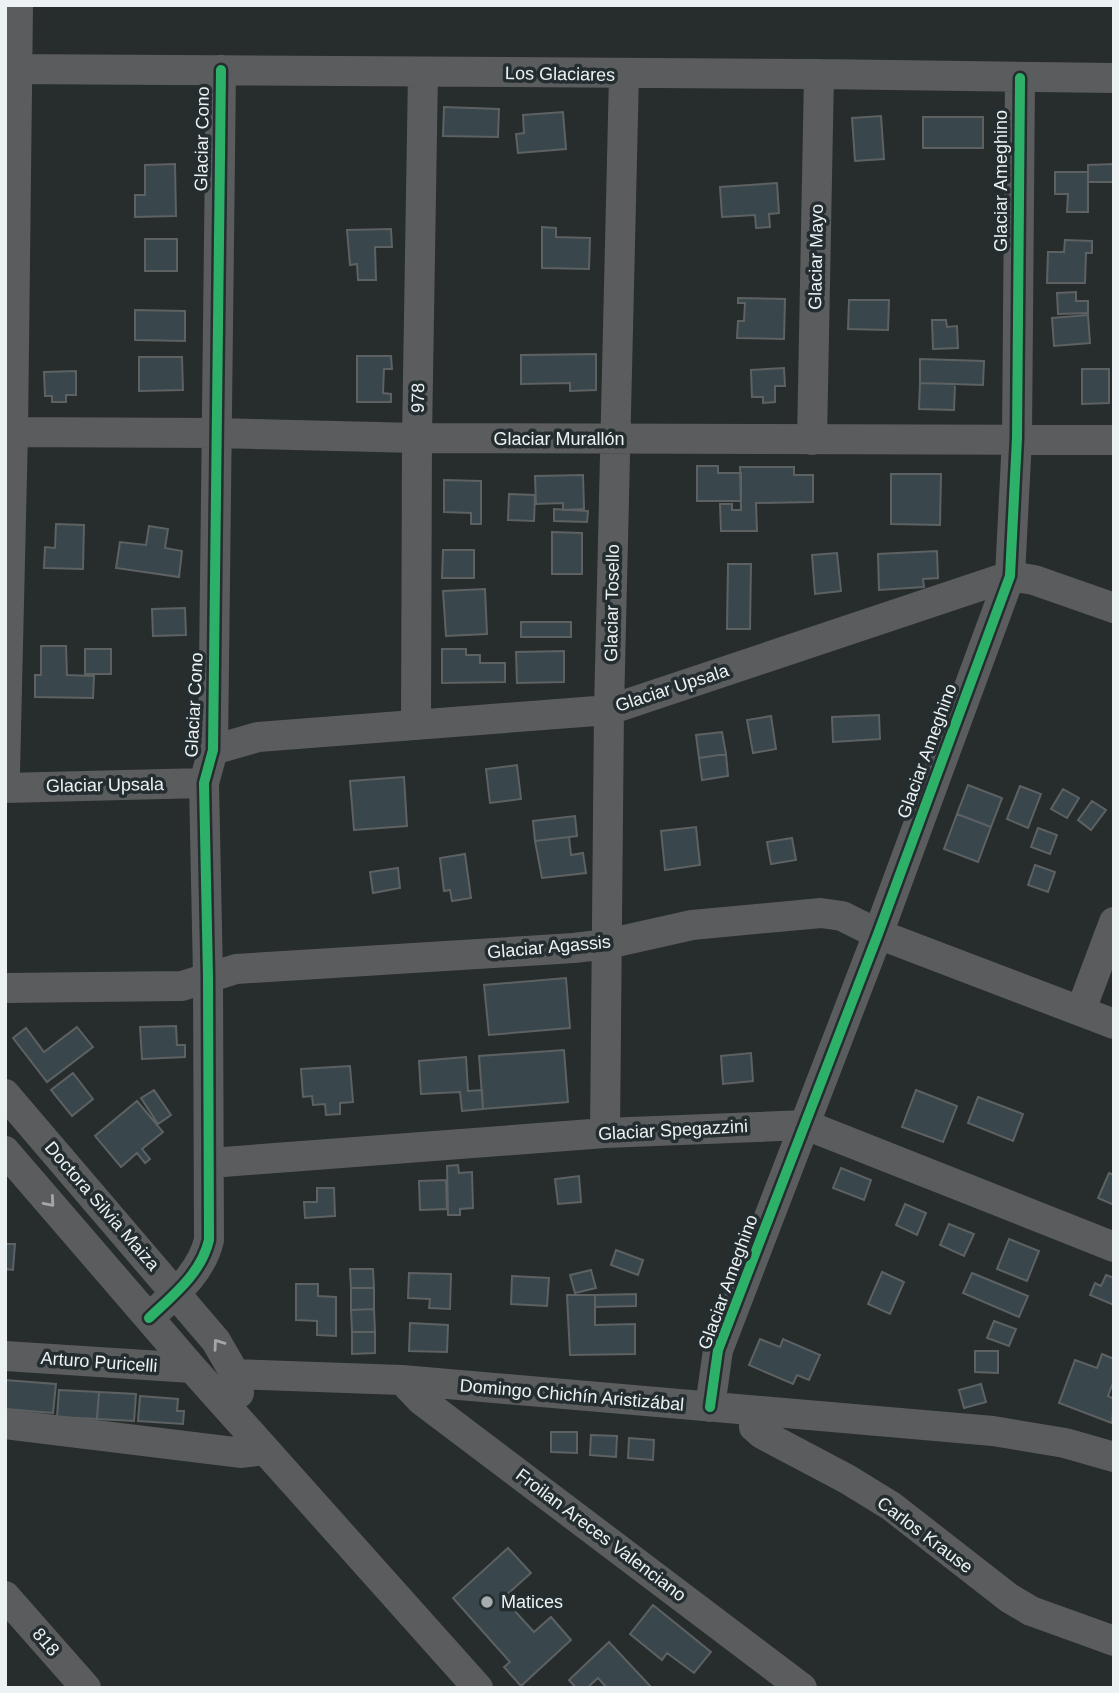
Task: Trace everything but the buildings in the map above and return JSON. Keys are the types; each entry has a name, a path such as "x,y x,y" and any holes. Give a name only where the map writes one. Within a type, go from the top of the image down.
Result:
{"street":[{"path":"5,773 11,69 18,5"},
{"name":"Los Glaciares","path":"11,69 1114,78"},
{"name":"Glaciar Cono","path":"149,1318 196,1270 206,1254 209,1240 204,783 213,750 220,70"},
{"name":"978","path":"416,724 423,72"},
{"name":"Glaciar Tosello","path":"605,1133 609,710 624,74"},
{"name":"Glaciar Mayo","path":"813,440 819,74"},
{"name":"Glaciar Ameghino","path":"710,1407 718,1350 806,1125 1010,576 1017,438 1020,78"},
{"name":"Glaciar Murallón","path":"9,432 417,438 1114,440"},
{"path":"1010,576 1034,580 1114,608"},
{"name":"Glaciar Upsala","path":"213,750 258,737 609,710 1010,576"},
{"name":"Glaciar Upsala","path":"5,788 204,783"},
{"name":"Glaciar Agassis","path":"5,988 182,986 236,969 574,948 607,944 692,925 821,913 842,916 878,934 1114,1024"},
{"path":"1080,1010 1114,922"},
{"name":"Doctora Silvia Maiza","path":"5,1094 216,1341 235,1374 256,1440"},
{"name":"Glaciar Spegazzini","path":"210,1163 605,1133 806,1125 1114,1247"},
{"name":"Doctora Silvia Maiza","path":"5,1151 192,1368 478,1688"},
{"name":"Arturo Puricelli","path":"5,1356 192,1368"},
{"name":"Domingo Chichín Aristizábal","path":"235,1374 402,1380 993,1431 1065,1443 1114,1457"},
{"name":"Froilan Areces Valenciano","path":"402,1380 421,1400 802,1688"},
{"name":"Carlos Krause","path":"753,1411 754,1427 762,1434 847,1479 891,1506 1009,1598 1031,1611 1114,1641"},
{"path":"5,1424 243,1453 256,1440"},
{"name":"818","path":"5,1596 86,1688"}],"cycle path":[{"path":"149,1318 193,1274 209,1240 204,783 213,750 221,70"},
{"path":"710,1407 718,1350 878,934 1010,576 1017,438 1020,78"}],"place":[{"name":"Matices","path":"487,1602"}]}
